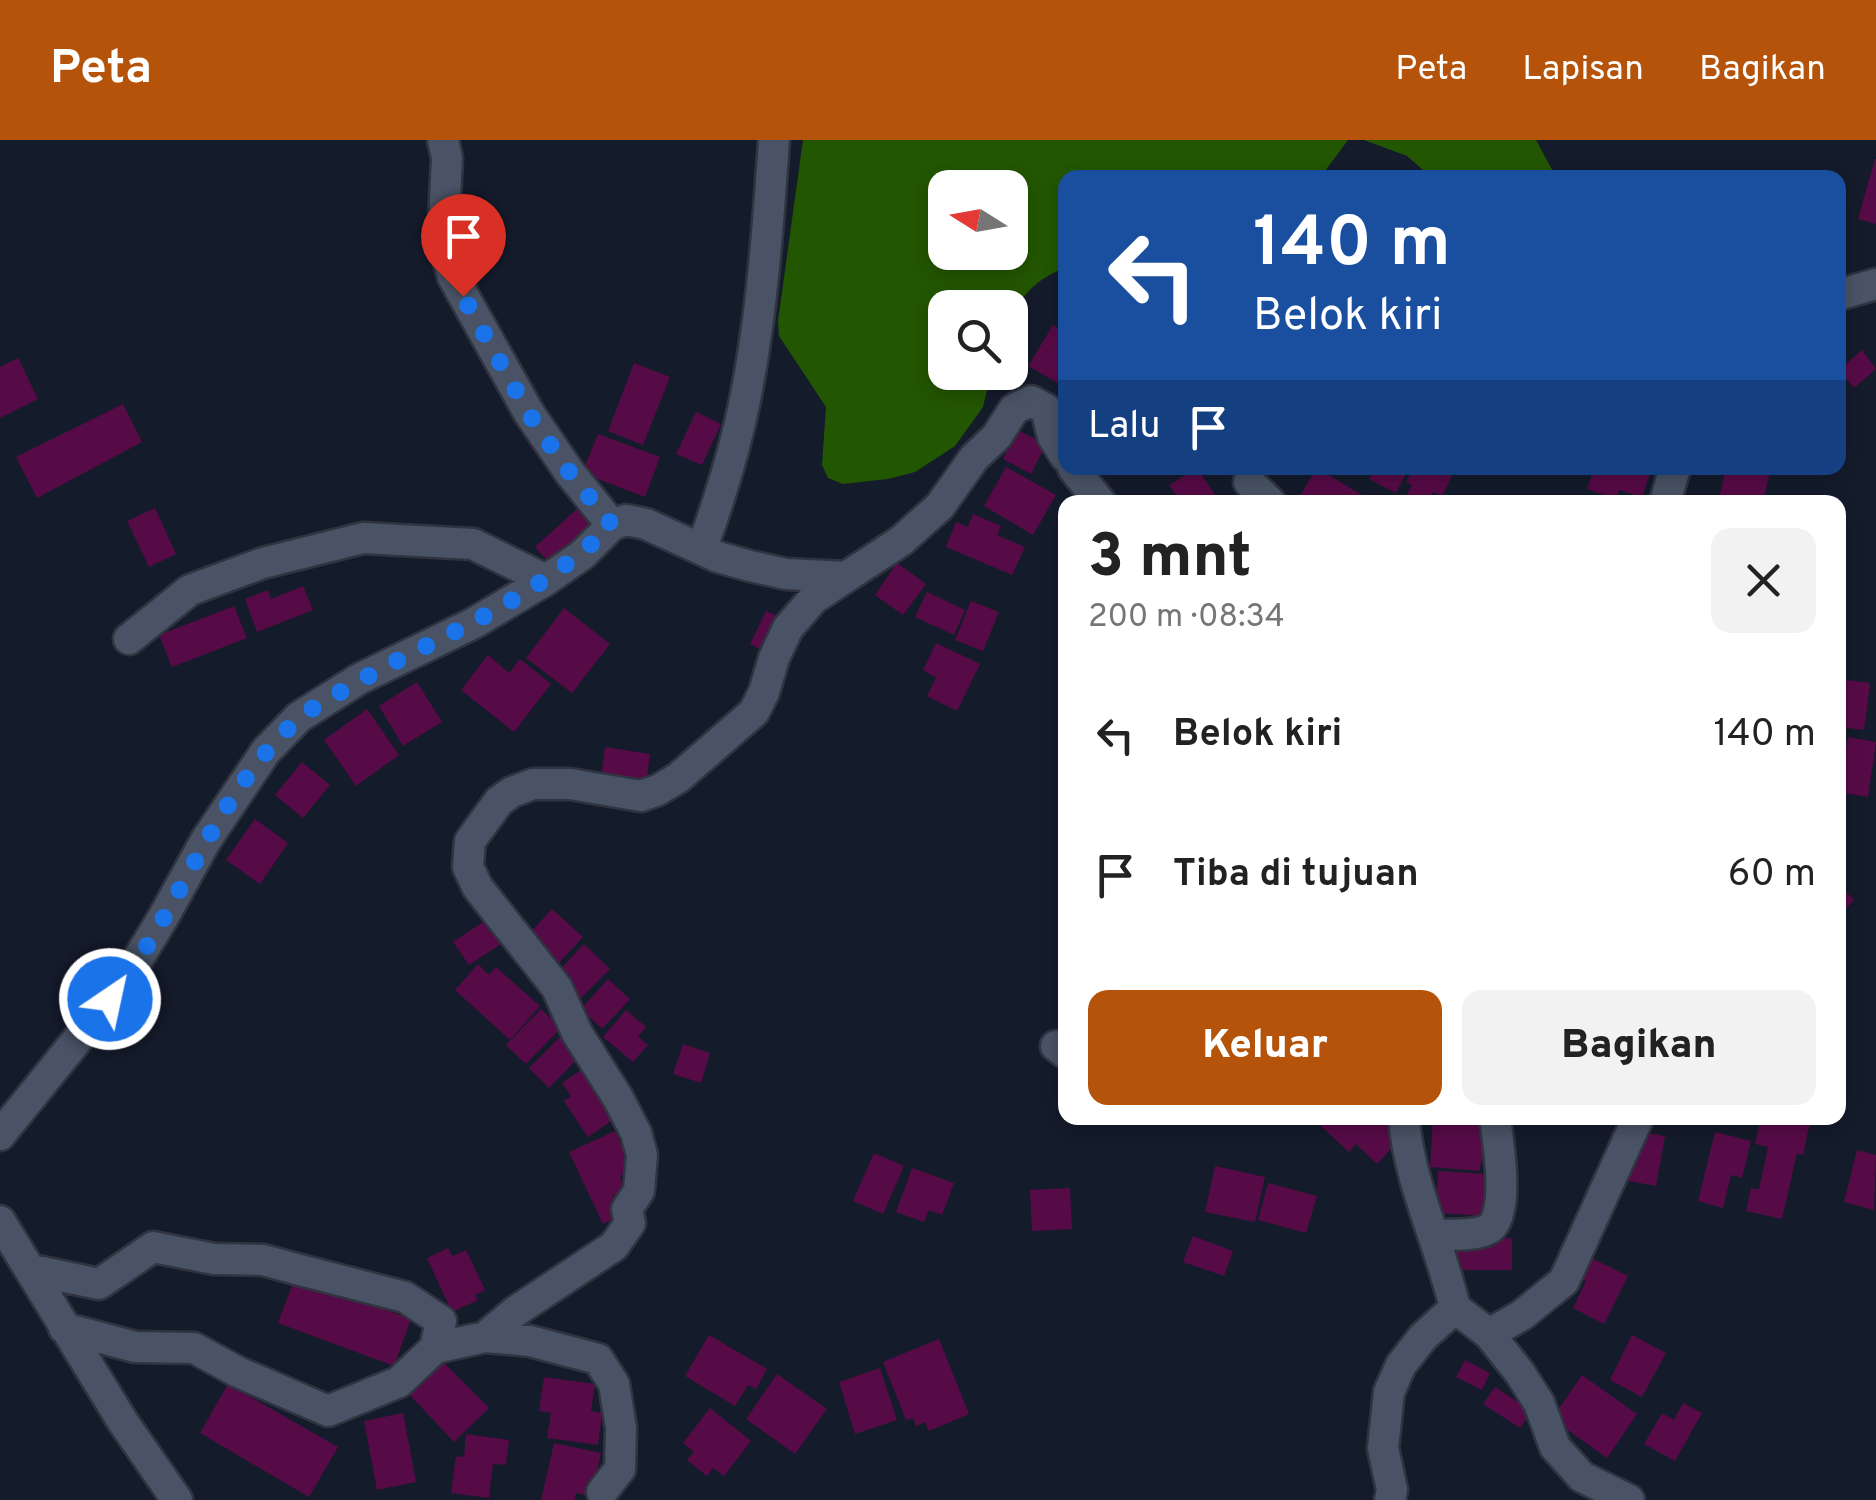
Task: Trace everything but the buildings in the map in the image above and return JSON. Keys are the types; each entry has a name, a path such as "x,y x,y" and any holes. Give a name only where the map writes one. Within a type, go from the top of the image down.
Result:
{"street":[{"path":"443,140 448,158 442,240 453,277 529,414 612,525"},
{"path":"702,548 745,400 762,286 774,140"},
{"path":"1846,293 1876,284"},
{"path":"484,1337 614,1246 630,1223 627,1208 639,1191 642,1155 636,1133 577,1033 557,988 478,888 468,867 470,841 498,800 533,784 570,784 641,796 678,778 754,712 788,628 813,599 901,541 940,506 1014,409 1032,401 1056,398 1053,438 1058,446"},
{"path":"1079,475 1094,495"},
{"path":"0,1136 124,982 206,840 266,751 299,717 546,580 582,554 612,525 626,520 646,524 718,556 786,574 846,578"},
{"path":"129,639 190,590 263,563 364,538 473,544 546,580"},
{"path":"1405,1125 1419,1194 1447,1271 1455,1308 1489,1334 1520,1373 1539,1402 1555,1447 1582,1477 1629,1500"},
{"path":"1435,1235 1477,1232 1490,1228 1498,1218 1500,1150 1496,1125"},
{"path":"1489,1334 1522,1315 1564,1280 1635,1125"},
{"path":"0,1221 150,1464 177,1500"},
{"path":"32,1270 99,1284 153,1247 214,1258 263,1260 405,1297 441,1321 435,1348"},
{"path":"1390,1500 1392,1490 1383,1448 1389,1392 1412,1351 1455,1308"},
{"path":"64,1328 136,1348 194,1348 328,1411 399,1382 435,1348 484,1337 556,1346 598,1359 614,1384 621,1428 620,1470 602,1492"}],"green space":[{"path":"803,140 1348,140 1326,170 1058,170 1058,271 1028,292 928,290 928,390 987,390 983,407 955,446 915,472 843,484 828,478 822,465 826,407 779,336"},
{"path":"1364,140 1536,140 1552,170 1423,170 1407,156"}],"route":[{"path":"110,999 164,916 206,840 266,751 299,717 546,580 582,554 612,525 529,414 463,296"}]}
